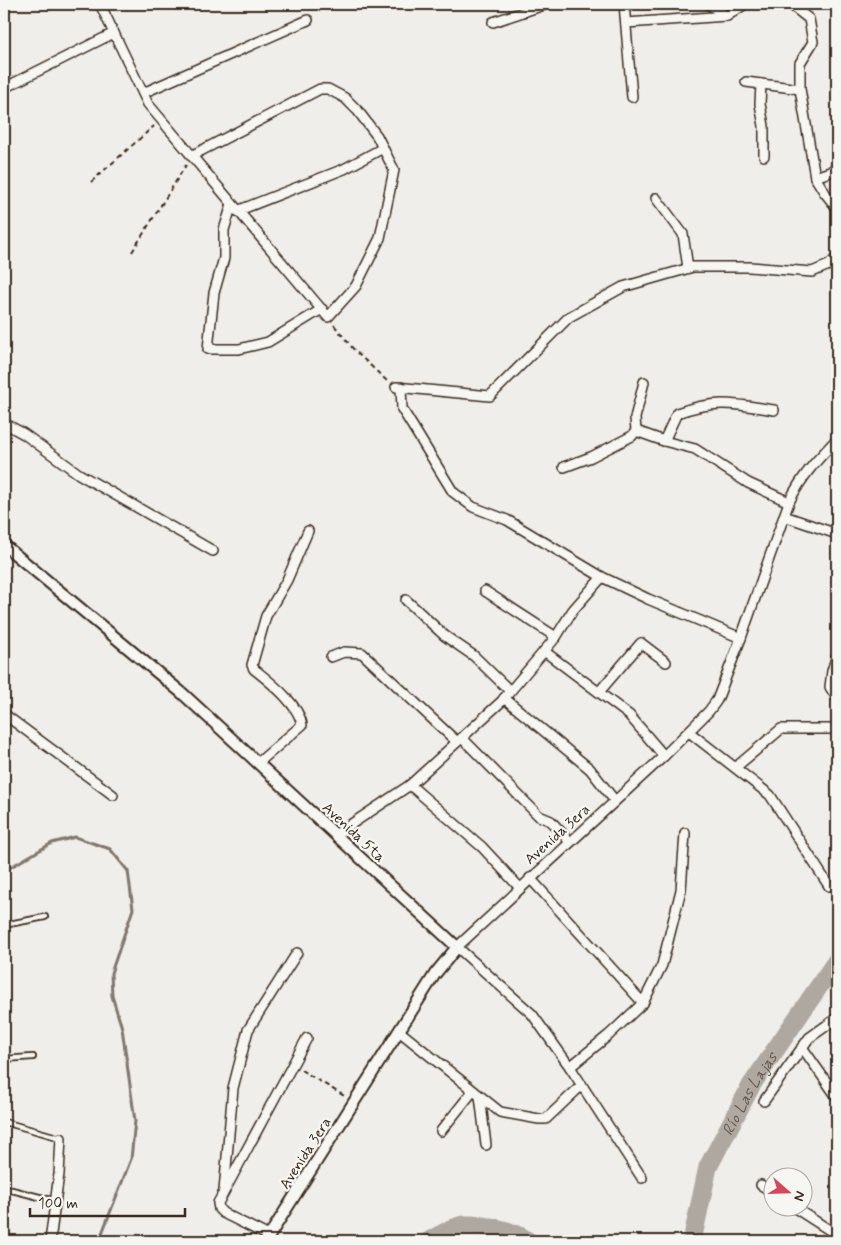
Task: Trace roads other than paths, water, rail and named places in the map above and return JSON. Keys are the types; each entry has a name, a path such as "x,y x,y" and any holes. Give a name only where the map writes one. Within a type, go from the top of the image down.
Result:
{"street":[{"path":"100,4 148,104 325,313"},
{"path":"493,22 547,4"},
{"path":"624,4 632,97"},
{"path":"708,4 727,16"},
{"path":"626,23 727,16 745,4"},
{"path":"790,4 809,19 813,42 800,63 800,90 815,176 837,208"},
{"path":"143,93 308,20"},
{"path":"4,88 114,33"},
{"path":"746,82 800,90"},
{"path":"761,84 760,104 764,126 764,156"},
{"path":"191,156 320,89 328,89 345,98 358,111 377,136 383,148 394,170 380,238 356,286 325,313 268,342 239,349 208,350 214,292 224,258 224,230 235,208 344,168 383,148"},
{"path":"815,176 830,172 837,166"},
{"path":"656,198 683,234 688,268"},
{"path":"741,638 648,599 602,577 507,520 473,507 454,492 402,409 398,387 490,396 569,316 623,287 688,268 750,267 812,272 829,266 837,258"},
{"path":"564,467 591,457 632,436 636,431 635,418 644,382"},
{"path":"664,441 677,413 698,405 726,403 774,410"},
{"path":"4,423 24,434 79,474 214,551"},
{"path":"636,431 695,449 748,483 789,502"},
{"name":"Avenida 3era","path":"268,1239 434,974 457,947 664,756 710,711 717,700 741,638 789,502 799,482 810,467 837,439"},
{"path":"784,516 837,534"},
{"path":"258,762 302,725 301,719 281,690 252,665 266,616 287,580 308,531"},
{"name":"Avenida 5ta","path":"4,545 182,693 532,1014 570,1067 642,1178"},
{"path":"335,835 410,786 507,695 556,637 573,610 602,577"},
{"path":"485,591 556,637"},
{"path":"406,600 445,636 474,656 507,695 590,769 615,801"},
{"path":"599,692 641,643 666,662"},
{"path":"544,651 629,715 664,756"},
{"path":"331,657 344,652 362,653 460,740 539,816 551,821 570,842"},
{"path":"837,655 830,687 837,698"},
{"path":"4,714 113,795"},
{"path":"736,767 781,729 837,729"},
{"path":"689,732 770,795 829,886"},
{"path":"410,786 482,847 520,888"},
{"path":"570,1067 609,1036 643,1003 662,965 680,890 686,833"},
{"path":"530,878 643,1003"},
{"path":"224,1191 233,1088 248,1030 297,953"},
{"path":"764,1101 809,1038 837,1018"},
{"path":"399,1031 500,1112 546,1119 582,1085"},
{"path":"268,1239 223,1213 219,1209 218,1203 307,1038"},
{"path":"802,1047 837,1097"},
{"path":"441,1131 476,1094"},
{"path":"476,1094 486,1145"},
{"path":"50,1241 62,1138"},
{"path":"811,1218 837,1235"}],"lane":[{"path":"4,925 45,917"},
{"path":"4,1058 33,1057"},
{"path":"4,1122 62,1138"},
{"path":"4,1188 56,1201"}],"waterway":[{"path":"4,871 52,843 75,837 110,849 128,871 133,909 111,973 112,996 122,1028 135,1121 131,1159 99,1241"},
{"name":"Río Las Lajas","path":"692,1241 708,1167 752,1084 837,960"},
{"name":"Río Las Lajas","path":"429,1241 464,1225 489,1227 506,1231 528,1241"}]}
